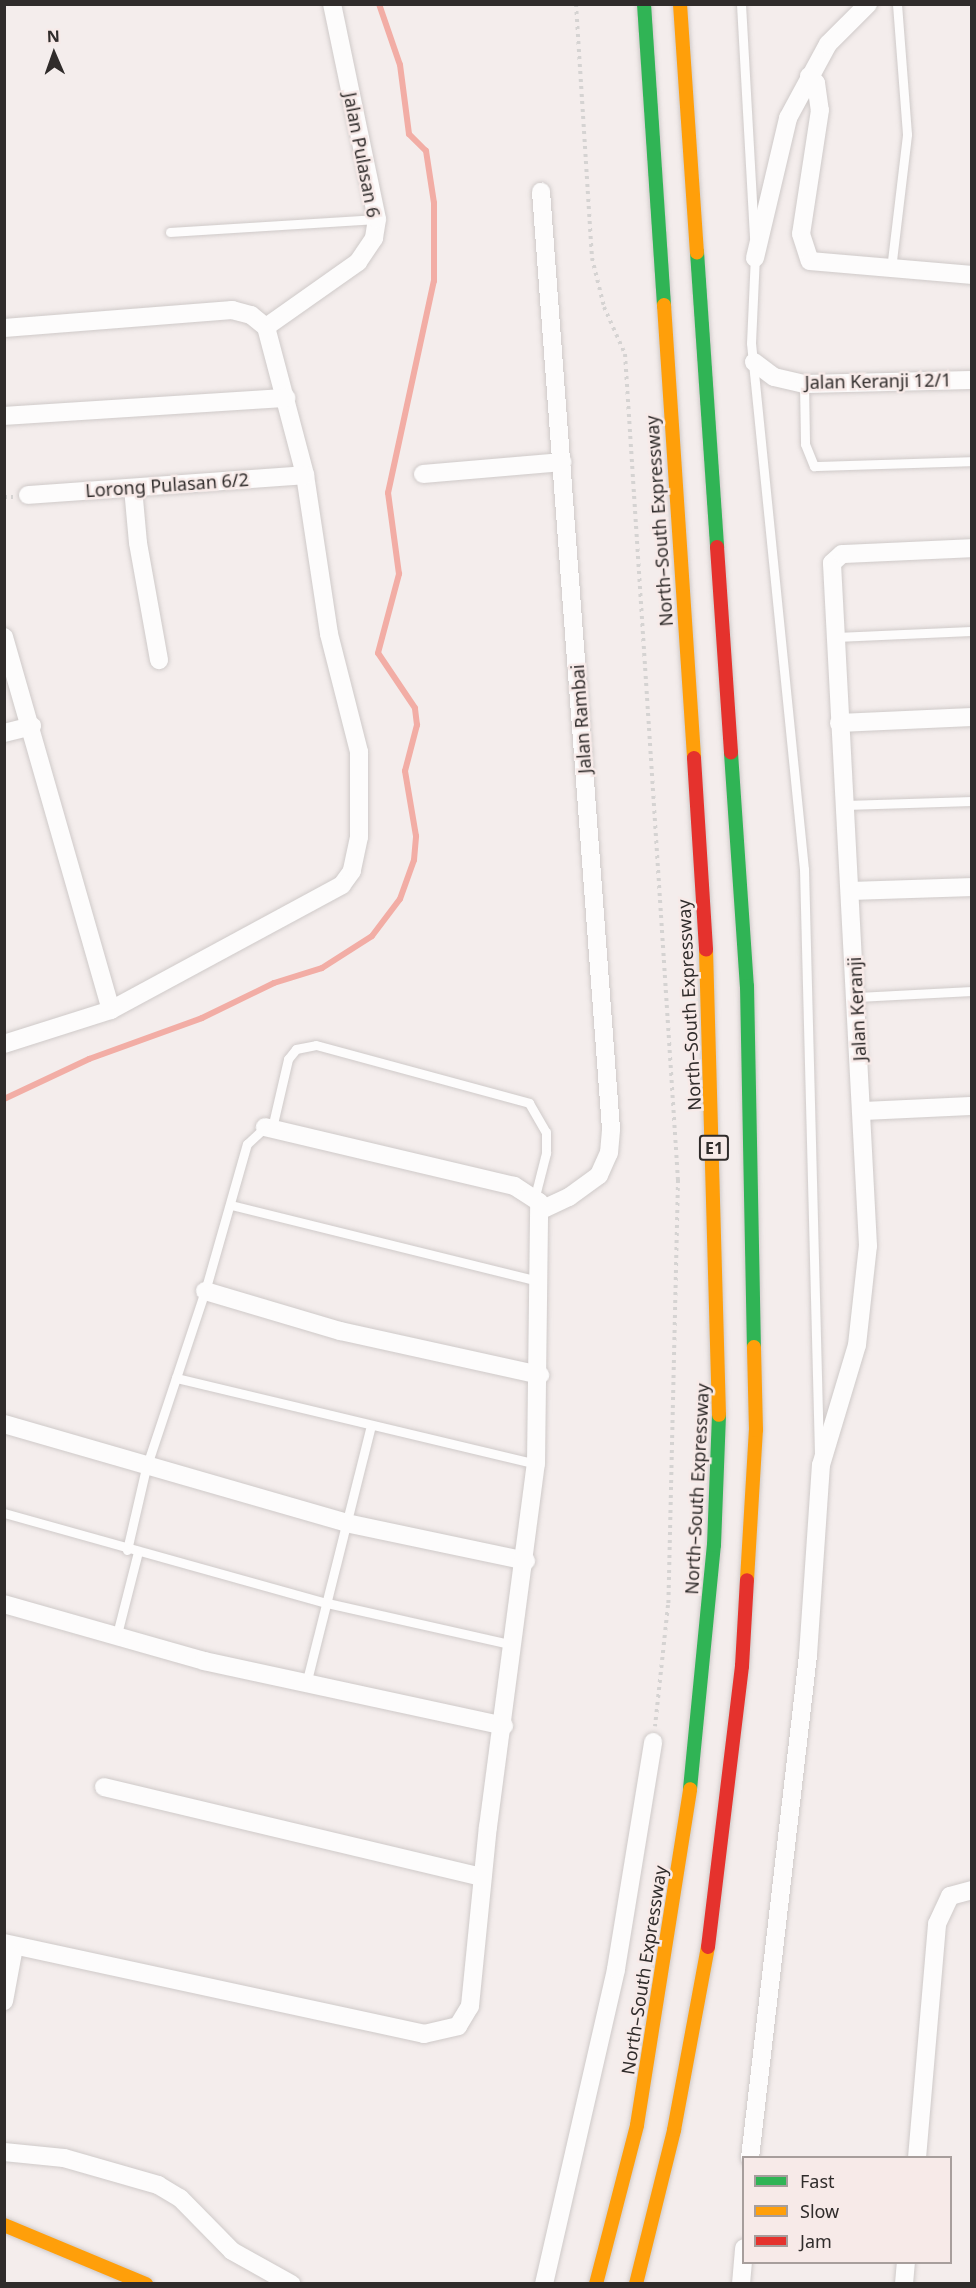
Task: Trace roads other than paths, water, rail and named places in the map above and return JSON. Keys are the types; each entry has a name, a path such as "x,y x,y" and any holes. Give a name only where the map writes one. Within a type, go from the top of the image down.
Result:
{"main road":[{"name":"North–South Expressway","path":"596,2283 637,2125 677,1882 709,1605 720,1396 705,934 644,4"},
{"name":"E1","path":"636,2283 674,2130 711,1931 742,1666 756,1430 746,974 680,4"},
{"path":"4,2224 146,2283"}],"street":[{"name":"Jalan Pulasan 6","path":"266,327 358,262 374,237 377,219 332,4"},
{"path":"755,258 785,126 809,76 828,44 868,4"},
{"path":"809,76 816,84 820,110 801,234 810,261 972,275"},
{"name":"Jalan Rambai","path":"538,1203 569,1197 599,1175 609,1154 611,1129 542,192"},
{"path":"4,328 232,310 251,315 266,327 304,475 329,634 359,752 359,837 352,871 330,895 111,1010 4,1044"},
{"name":"Jalan Keranji 12/1","path":"754,362 774,377 804,384 972,380"},
{"path":"4,416 286,398"},
{"path":"423,474 562,462"},
{"name":"Lorong Pulasan 6/2","path":"28,495 304,475"},
{"path":"133,488 138,543 159,660"},
{"name":"Jalan Keranji","path":"750,2156 808,1654 821,1465 857,1345 865,1296 868,1228 857,997 831,563 842,554 972,548"},
{"path":"4,637 32,726 111,1010"},
{"path":"839,723 972,717"},
{"path":"4,733 32,726"},
{"path":"851,891 972,886"},
{"path":"862,1111 972,1106"},
{"path":"4,2001 9,1945 435,2034 458,2026 470,2006 482,1877 526,1561 536,1464 541,1282 538,1203 514,1186 269,1127"},
{"path":"206,1292 340,1331 540,1375"},
{"path":"4,1424 146,1468 346,1523 526,1561"},
{"path":"4,1604 116,1638 306,1684 504,1726"},
{"path":"544,2283 616,1969 653,1742"},
{"path":"104,1787 482,1877"},
{"path":"917,2156 936,1924 950,1896 972,1890"},
{"path":"4,2152 64,2158 158,2185 180,2198 232,2251 291,2283"},
{"path":"741,2283 743,2264"},
{"path":"904,2283 906,2264"}],"lane":[{"path":"741,4 755,258 754,362 804,868 821,1465"},
{"path":"891,269 907,134 897,4"},
{"path":"170,232 377,219"},
{"path":"804,384 805,444 814,466 972,461"},
{"path":"835,637 972,631"},
{"path":"845,806 972,801"},
{"path":"857,997 972,991"},
{"path":"127,1550 146,1468 206,1292 247,1144 269,1127 288,1059 296,1049 316,1045 529,1103 546,1132 545,1161 538,1203"},
{"path":"231,1205 541,1282"},
{"path":"177,1378 536,1464"},
{"path":"306,1684 371,1426"},
{"path":"4,1513 127,1550 327,1603 515,1645"},
{"path":"116,1638 138,1552"}],"waterway":[{"path":"4,1099 89,1059 202,1018 274,983 322,968 372,936 400,899 414,860 416,836 405,771 417,725 415,708 378,653 399,574 388,493 434,281 434,203 426,151 409,134 400,65 379,4"}]}
